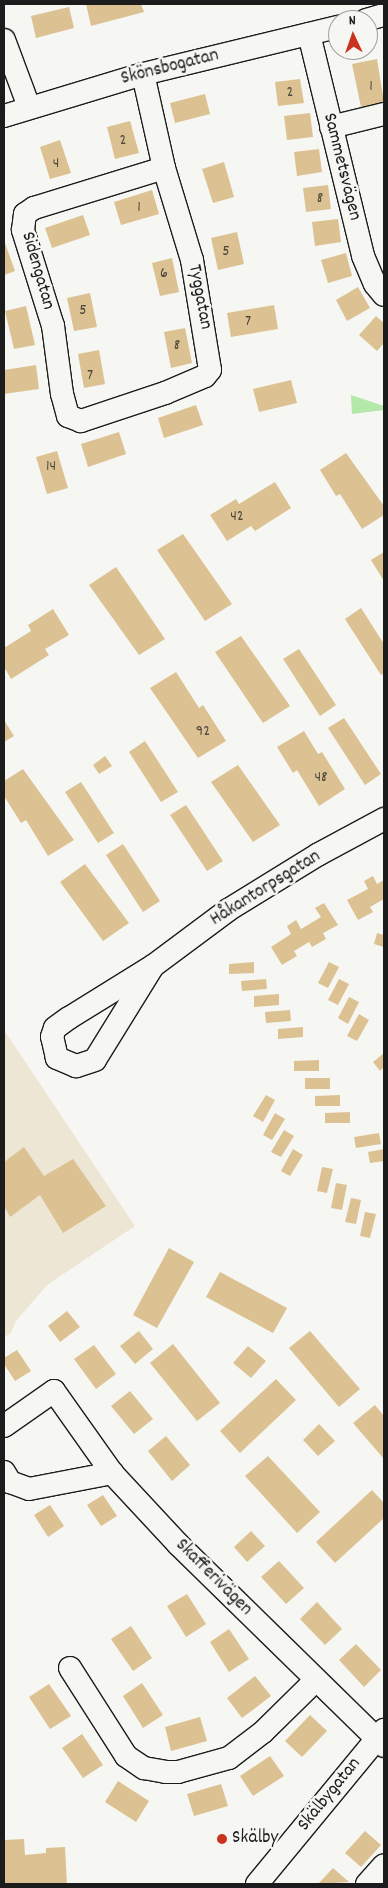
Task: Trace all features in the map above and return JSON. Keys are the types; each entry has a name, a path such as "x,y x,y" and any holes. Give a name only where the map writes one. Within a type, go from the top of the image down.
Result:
{"street":[{"name":"Skönsbogatan","path":"4,116 143,74 328,29"},
{"name":"Sammetsvägen","path":"309,34 363,256 375,284 384,295"},
{"path":"4,40 29,107"},
{"name":"Tyggatan","path":"68,413 81,421 164,393 205,376 210,370 192,260 164,168 143,74"},
{"path":"331,127 384,114"},
{"name":"Sidengatan","path":"68,413 53,326 23,230 25,214 34,208 164,168"},
{"name":"Håkantorpsgatan","path":"153,966 95,1060 76,1066 57,1058 52,1037 55,1028 153,966 228,910 319,854 384,819"},
{"name":"Skafferivägen","path":"4,1426 54,1391 112,1473 180,1545 316,1680 382,1738"},
{"path":"4,1472 10,1482 29,1489 112,1473"},
{"path":"70,1668 126,1756 144,1768 166,1772 178,1772 229,1758 263,1732 316,1680"},
{"name":"Skälbygatan","path":"257,1884 382,1738"},
{"path":"367,1884 384,1865"}],"shaded area":[{"path":"4,1030 135,1226 47,1285 16,1321 11,1333 4,1337"}],"green space":[{"path":"351,395 384,406 384,410 352,414"}],"building":[{"path":"86,4 141,4 144,12 91,26"},
{"path":"69,7 74,28 36,38 31,16"},
{"path":"377,60 384,102 361,107 352,64"},
{"path":"300,79 304,103 278,106 275,82"},
{"path":"205,94 210,114 175,123 170,103"},
{"path":"310,113 313,137 287,140 284,116"},
{"path":"130,121 139,153 115,159 107,127"},
{"path":"60,140 71,173 50,179 40,147"},
{"path":"319,149 322,172 297,176 294,152"},
{"path":"224,162 234,197 213,203 202,169"},
{"path":"328,185 331,209 306,212 303,188"},
{"path":"152,190 159,214 121,225 114,202"},
{"path":"83,215 90,235 52,248 45,228"},
{"path":"338,219 341,242 315,246 312,222"},
{"path":"237,232 244,264 218,270 211,238"},
{"path":"4,240 15,271 4,275"},
{"path":"346,253 352,276 328,283 321,260"},
{"path":"172,258 179,292 160,296 152,263"},
{"path":"358,287 370,308 347,321 336,300"},
{"path":"90,293 97,327 74,331 67,298"},
{"path":"274,305 278,329 231,337 227,313"},
{"path":"26,306 35,345 14,349 5,311"},
{"path":"376,316 384,323 384,343 377,351 359,335"},
{"path":"185,328 192,363 171,368 164,332"},
{"path":"99,350 105,384 84,388 78,354"},
{"path":"36,365 39,389 4,394 4,370"},
{"path":"291,380 297,403 259,412 253,389"},
{"path":"196,405 203,425 164,438 158,418"},
{"path":"119,432 126,454 88,467 81,444"},
{"path":"57,451 68,488 47,494 36,457"},
{"path":"346,453 384,506 384,515 362,529 340,494 336,496 320,470"},
{"path":"275,482 291,508 255,531 251,526 227,541 210,515 236,499 239,504"},
{"path":"183,534 232,604 205,621 157,550"},
{"path":"384,552 384,581 371,560"},
{"path":"116,567 165,639 139,655 89,585"},
{"path":"361,608 384,644 384,673 381,675 345,619"},
{"path":"53,609 69,635 45,649 49,655 11,679 4,667 4,648 31,631 28,625"},
{"path":"241,636 290,706 263,723 215,652"},
{"path":"299,649 336,705 320,716 283,659"},
{"path":"176,672 199,708 203,705 226,741 198,758 150,688"},
{"path":"344,718 381,774 365,785 328,728"},
{"path":"4,720 14,736 4,742"},
{"path":"304,731 318,754 322,752 345,789 319,806 297,770 293,773 277,747"},
{"path":"145,741 178,792 161,802 129,752"},
{"path":"105,756 112,766 99,774 93,765"},
{"path":"238,765 280,825 253,842 211,782"},
{"path":"23,769 74,840 48,856 26,820 21,823 4,796 4,781"},
{"path":"81,782 114,833 98,843 65,792"},
{"path":"186,805 223,861 207,871 170,815"},
{"path":"123,844 160,901 143,912 106,855"},
{"path":"85,864 129,923 103,941 60,882"},
{"path":"373,876 377,884 384,880 384,899 370,907 373,912 358,920 347,900 368,889 364,881"},
{"path":"324,903 338,925 323,933 326,939 312,947 309,942 294,951 297,956 282,965 271,947 291,934 287,926 296,920 301,929 321,917 315,908"},
{"path":"377,933 384,935 384,947 374,944"},
{"path":"254,962 254,973 229,974 229,964"},
{"path":"329,962 339,967 328,988 318,983"},
{"path":"266,979 267,989 242,991 241,981"},
{"path":"339,979 349,984 338,1005 328,1000"},
{"path":"279,994 279,1005 254,1007 254,996"},
{"path":"349,997 359,1002 348,1024 338,1018"},
{"path":"290,1010 291,1021 266,1023 265,1012"},
{"path":"359,1014 369,1020 357,1041 347,1036"},
{"path":"303,1027 303,1037 278,1039 278,1029"},
{"path":"384,1053 384,1067 380,1071 373,1062"},
{"path":"319,1060 319,1071 294,1071 294,1061"},
{"path":"305,1078 330,1078 330,1089 305,1089"},
{"path":"266,1095 275,1100 263,1122 253,1116"},
{"path":"340,1095 340,1106 315,1106 315,1096"},
{"path":"350,1112 350,1123 325,1123 325,1113"},
{"path":"275,1113 285,1119 272,1140 263,1135"},
{"path":"284,1130 294,1136 281,1157 271,1152"},
{"path":"379,1133 381,1144 356,1148 354,1137"},
{"path":"24,1147 44,1176 73,1159 106,1206 63,1233 40,1195 10,1217 4,1206 4,1162"},
{"path":"293,1149 303,1155 290,1176 281,1171"},
{"path":"384,1149 384,1161 370,1163 368,1152"},
{"path":"322,1167 333,1169 327,1193 317,1191"},
{"path":"336,1183 347,1185 342,1210 331,1208"},
{"path":"351,1198 361,1200 356,1224 345,1222"},
{"path":"365,1212 376,1214 370,1238 360,1236"},
{"path":"169,1248 194,1262 157,1328 133,1315"},
{"path":"220,1272 287,1308 273,1333 206,1297"},
{"path":"67,1311 80,1327 60,1342 48,1326"},
{"path":"139,1331 153,1349 135,1364 120,1346"},
{"path":"310,1331 360,1389 339,1407 289,1348"},
{"path":"173,1344 220,1403 197,1421 150,1363"},
{"path":"94,1345 116,1374 96,1389 74,1359"},
{"path":"248,1346 266,1361 251,1378 233,1363"},
{"path":"17,1350 31,1371 15,1381 4,1364 4,1358"},
{"path":"276,1379 296,1400 240,1453 220,1431"},
{"path":"130,1391 153,1419 134,1434 111,1406"},
{"path":"375,1405 384,1416 384,1459 353,1423"},
{"path":"319,1424 335,1441 318,1456 303,1440"},
{"path":"166,1436 190,1465 172,1481 148,1451"},
{"path":"268,1456 320,1512 297,1533 245,1476"},
{"path":"372,1490 384,1503 384,1518 335,1563 316,1542"},
{"path":"103,1495 117,1516 101,1526 87,1505"},
{"path":"50,1505 64,1526 48,1537 34,1515"},
{"path":"251,1531 265,1546 247,1562 234,1547"},
{"path":"279,1561 304,1588 286,1604 261,1577"},
{"path":"187,1594 206,1624 186,1637 167,1606"},
{"path":"317,1602 342,1629 325,1645 300,1619"},
{"path":"131,1626 152,1658 133,1671 111,1639"},
{"path":"229,1629 249,1659 229,1672 210,1642"},
{"path":"356,1644 381,1670 364,1687 339,1660"},
{"path":"255,1676 271,1696 242,1718 227,1698"},
{"path":"142,1683 163,1715 143,1728 123,1696"},
{"path":"49,1684 71,1716 50,1729 29,1697"},
{"path":"310,1715 327,1731 302,1757 285,1741"},
{"path":"200,1717 207,1741 171,1751 165,1727"},
{"path":"82,1734 103,1765 83,1778 62,1748"},
{"path":"270,1756 284,1776 253,1796 240,1776"},
{"path":"118,1781 149,1801 136,1822 105,1802"},
{"path":"221,1784 228,1806 194,1816 187,1794"},
{"path":"365,1831 381,1845 361,1867 345,1853"},
{"path":"24,1839 25,1855 46,1853 46,1848 65,1847 67,1884 4,1884 4,1840"},
{"path":"333,1868 349,1882 318,1884"}],"place":[{"name":"Skälby","path":"222,1839"}]}
